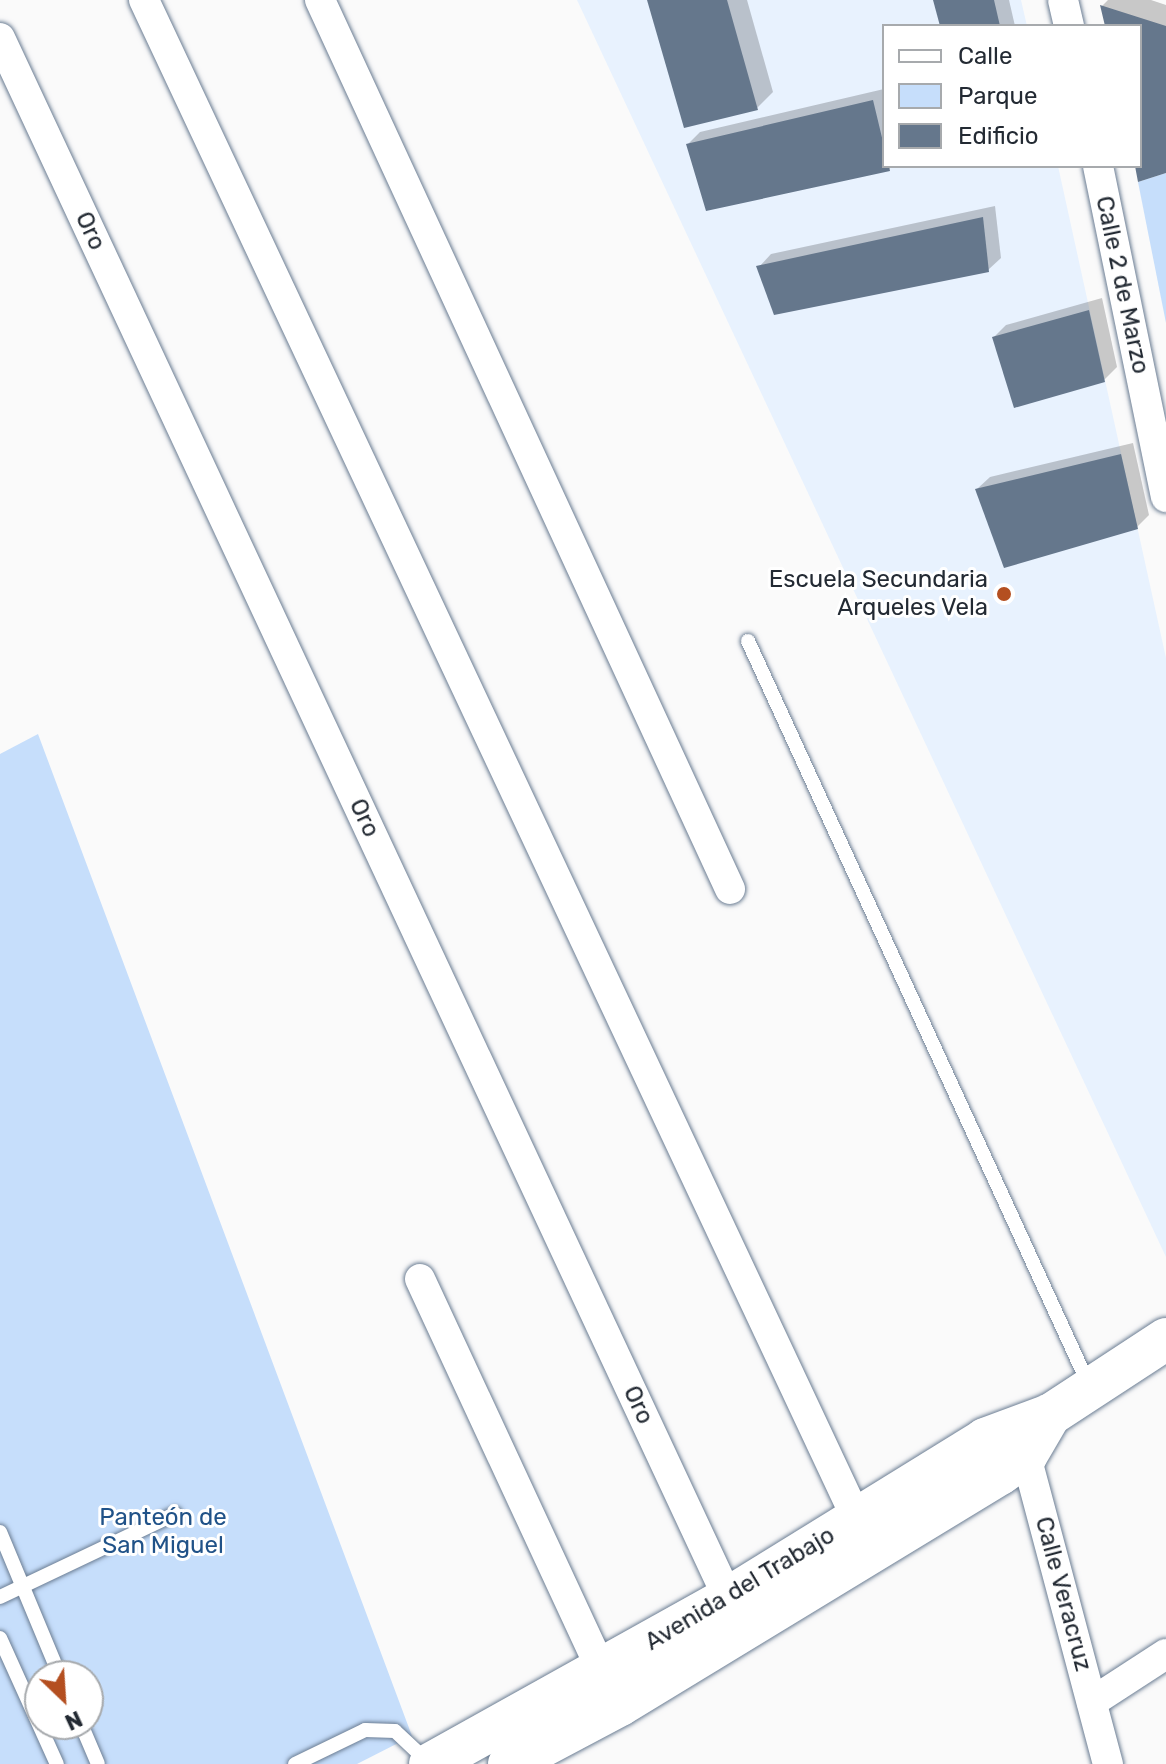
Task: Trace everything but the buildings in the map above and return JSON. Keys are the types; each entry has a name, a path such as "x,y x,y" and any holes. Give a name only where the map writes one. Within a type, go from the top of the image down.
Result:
{"main road":[{"name":"Avenida del Trabajo","path":"509,1764 620,1705 1166,1339"},
{"name":"Avenida del Trabajo","path":"430,1764 602,1671 728,1598 985,1439 1029,1432"}],"street":[{"path":"144,0 857,1519"},
{"path":"320,0 730,889"},
{"path":"1063,0 1069,24"},
{"name":"Oro","path":"0,38 728,1598"},
{"name":"Calle 2 de Marzo","path":"1098,168 1166,497"},
{"path":"420,1279 602,1671"},
{"name":"Calle Veracruz","path":"1029,1432 1108,1764"},
{"path":"1092,1702 1166,1654"}],"lane":[{"path":"748,641 1090,1389"},
{"path":"0,1597 175,1514"},
{"path":"0,1532 53,1660"},
{"path":"0,1638 57,1764"},
{"path":"295,1764 365,1730 395,1731 430,1764"},
{"path":"88,1740 98,1764"}],"shaded area":[{"name":"Escuela Secundaria Arqueles Vela","path":"577,0 1021,0 1027,24 882,24 882,168 1058,168 1166,658 1166,1257"}],"green space":[{"path":"1166,173 1166,323 1138,182"},
{"name":"Panteón de San Miguel","path":"38,734 412,1736 357,1764 0,1764 0,754"}],"place":[{"name":"Escuela Secundaria Arqueles Vela","path":"1004,594"}]}
